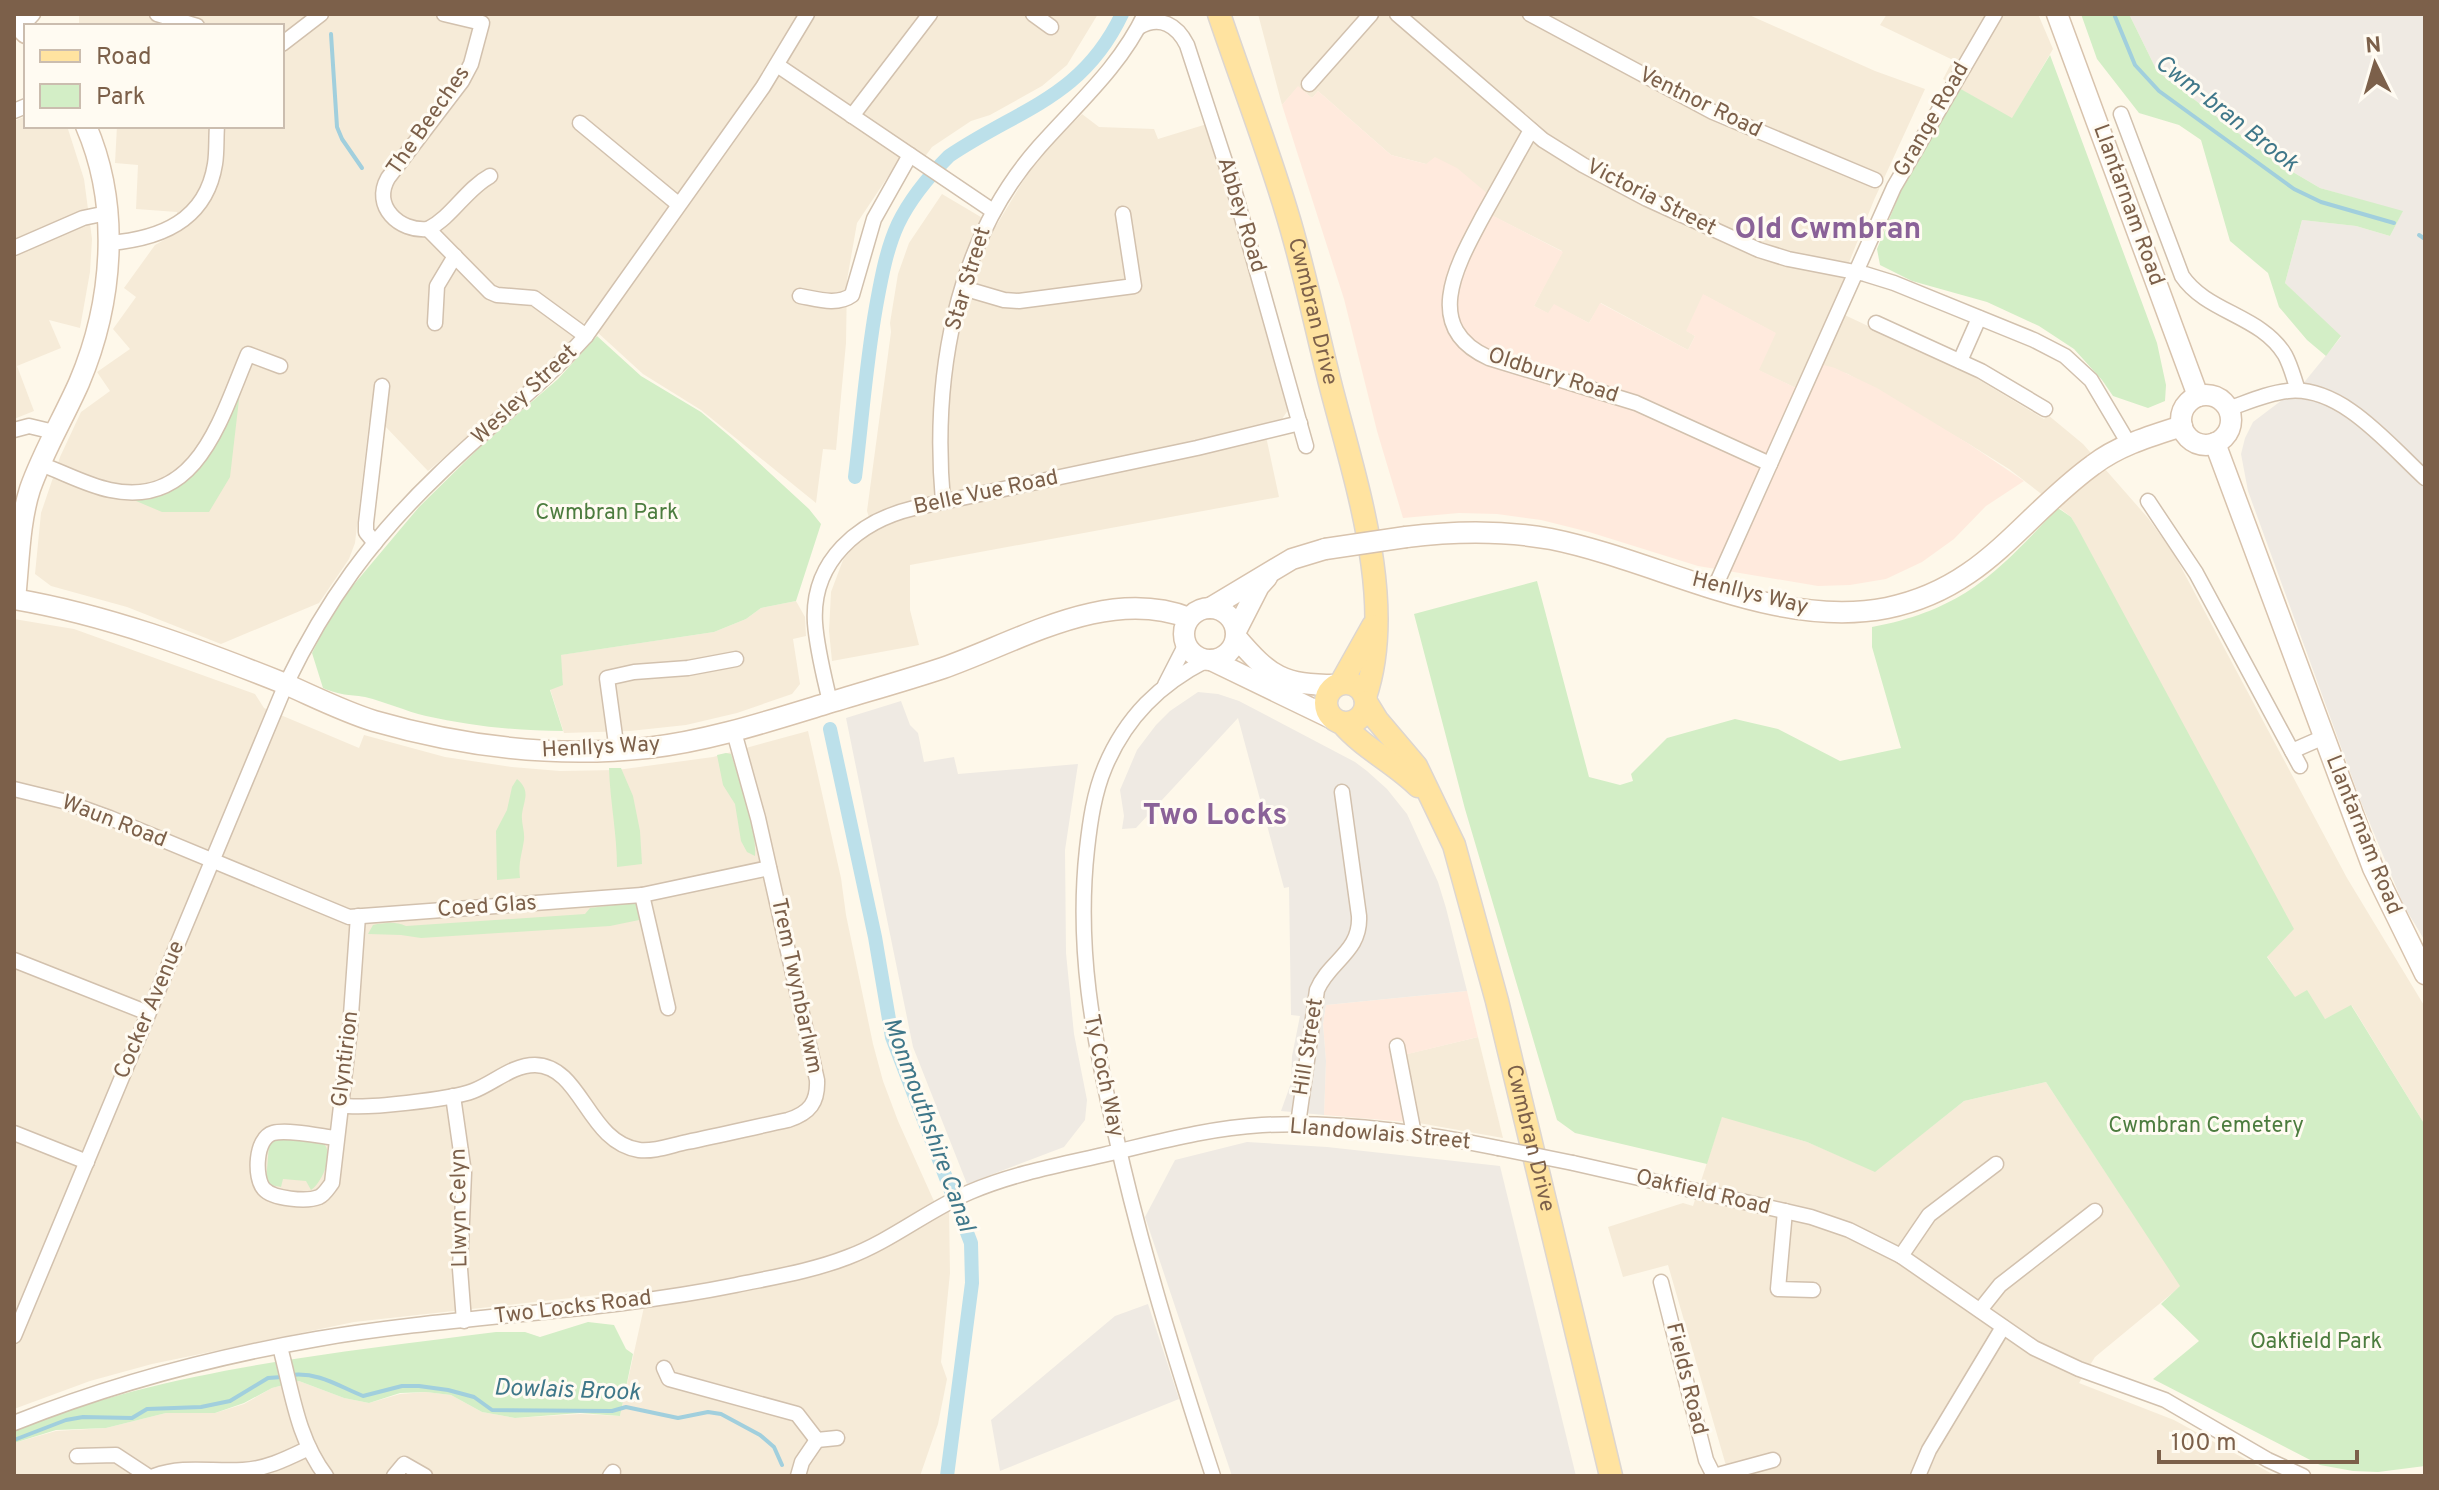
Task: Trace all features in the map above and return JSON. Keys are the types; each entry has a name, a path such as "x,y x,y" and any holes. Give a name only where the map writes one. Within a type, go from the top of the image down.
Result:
{"main road":[{"name":"Cwmbran Drive","path":"1219,14 1286,211 1359,500 1372,568 1375,617 1375,662 1366,700"},
{"path":"1375,617 1363,646 1339,684 1329,691 1325,701 1327,711 1351,734 1406,775 1434,805"},
{"path":"1339,684 1356,685 1377,720 1416,766 1434,805"},
{"path":"1338,721 1357,720 1364,712 1366,700"},
{"name":"Cwmbran Drive","path":"1434,805 1454,845 1497,1001 1611,1476"}],"street":[{"path":"157,14 192,24"},
{"path":"284,42 321,14"},
{"name":"The Beeches","path":"428,229 397,223 386,207 382,190 462,81 471,64 482,23 444,14"},
{"name":"Wesley Street","path":"286,684 328,605 375,543 439,474 553,373 586,336 777,65 807,14"},
{"path":"852,116 930,14"},
{"path":"1033,14 1051,27"},
{"path":"1309,84 1371,14"},
{"name":"Victoria Street","path":"1397,14 1531,130 1583,165 1695,223 1773,255 1894,283 2034,340 2075,364 2103,399 2129,444"},
{"name":"Ventnor Road","path":"1530,14 1713,112 1875,180"},
{"name":"Grange Road","path":"1855,272 1901,174 1995,14"},
{"name":"Llantarnam Road","path":"2057,14 2198,396"},
{"name":"Star Street","path":"943,502 940,423 952,324 978,240 1008,185 1086,98 1123,52 1142,21"},
{"name":"Abbey Road","path":"1142,21 1164,22 1180,33 1187,45 1233,186 1306,446"},
{"path":"777,65 993,211"},
{"path":"2121,114 2182,276 2198,294 2258,326 2270,337 2286,356 2298,390"},
{"path":"580,123 678,204"},
{"path":"14,599 29,493 78,384 94,338 103,297 109,243 107,213 100,159 87,128"},
{"path":"109,243 152,237 184,220 206,193 215,164 217,128"},
{"name":"Oldbury Road","path":"1531,130 1453,276 1450,310 1460,335 1472,348 1489,358 1624,399 1770,464"},
{"path":"800,296 834,301 852,295 874,219 910,155"},
{"path":"490,176 478,183 428,229 493,294 534,298 586,336"},
{"path":"14,248 83,218 107,213"},
{"path":"963,288 1004,300 1019,301 1134,286 1123,214"},
{"path":"435,323 437,286 455,256"},
{"path":"1715,587 1855,272"},
{"path":"1960,361 1979,318"},
{"path":"1876,323 1960,361 2045,409"},
{"path":"40,464 109,490 149,491 170,484 185,474 210,440 248,354 280,366"},
{"path":"375,543 366,532 366,523 382,386"},
{"path":"2228,409 2276,393 2298,390 2324,395 2339,402 2425,478"},
{"path":"2198,396 2212,396 2224,403 2231,417 2228,432 2215,443 2199,444 2191,440 2182,426 2182,411 2198,396"},
{"name":"Belle Vue Road","path":"830,702 815,622 818,593 833,557 851,537 881,518 1300,423"},
{"path":"14,430 29,426 54,432"},
{"name":"Henllys Way","path":"1210,608 1292,559 1325,549 1447,532 1486,532 1552,539 1785,607 1822,612 1885,608 1921,598 1977,569 2016,537 2086,470 2129,444 2182,426"},
{"name":"Llantarnam Road","path":"2215,443 2373,868 2425,974"},
{"name":"Llantarnam Road","path":"2148,501 2196,573 2300,766"},
{"path":"1209,660 1225,655 1234,644 1259,586 1272,571"},
{"name":"Henllys Way","path":"14,599 63,607 132,627 286,684 371,720 472,744 540,752 617,751 734,732 942,668 1077,617 1118,608 1174,612 1189,618"},
{"path":"1338,721 1194,655 1184,635 1189,618 1195,612 1210,608 1224,612 1230,617 1236,634 1260,665 1276,676 1309,685 1339,684"},
{"name":"Ty Coch Way","path":"1165,685 1186,644"},
{"path":"617,751 607,678 736,659"},
{"name":"Ty Coch Way","path":"1209,660 1165,685 1131,719 1104,768 1093,805 1085,863 1083,912 1088,1002 1126,1186 1155,1294 1213,1476"},
{"name":"Cocker Avenue","path":"14,1336 19,1309 87,1162 286,684"},
{"name":"Trem Twynbarlwm","path":"341,1105 453,1096 473,1091 521,1067 549,1067 562,1075 606,1134 615,1142 641,1150 788,1120 808,1111 814,1103 817,1080 769,868 734,732"},
{"name":"Llantarnam Road","path":"2292,751 2324,737"},
{"name":"Waun Road","path":"14,789 99,813 213,861"},
{"name":"Hill Street","path":"1298,1124 1317,990 1323,978 1350,950 1358,935 1359,916 1342,792"},
{"name":"Coed Glas","path":"213,861 349,917 642,895 769,868"},
{"path":"642,895 668,1008"},
{"name":"Glyntirion","path":"336,1138 274,1133 265,1138 260,1145 258,1176 261,1186 268,1193 307,1199 318,1197 332,1183 350,1029 358,916"},
{"path":"14,960 148,1013"},
{"path":"1397,1046 1414,1134"},
{"name":"Llwyn Celyn","path":"453,1096 464,1173 460,1269 464,1321"},
{"name":"Llandowlais Street","path":"1119,1151 1227,1129 1298,1124 1414,1134 1498,1148"},
{"path":"14,1133 87,1162"},
{"name":"Oakfield Road","path":"1498,1148 1785,1211 1841,1227 1901,1256 2003,1327 2056,1359 2165,1400 2268,1460 2303,1476"},
{"name":"Two Locks Road","path":"14,1423 78,1397 129,1382 319,1339 668,1296 800,1272 850,1257 965,1195 1055,1166 1119,1151"},
{"path":"1901,1256 1929,1215 1996,1164"},
{"path":"1785,1211 1778,1289 1813,1290"},
{"path":"1980,1310 2000,1285 2095,1211"},
{"name":"Fields Road","path":"1661,1282 1706,1460 1714,1476"},
{"path":"1918,1476 1929,1450 2003,1327"},
{"path":"280,1347 293,1405 309,1448 326,1476"},
{"path":"664,1368 669,1379 797,1414 817,1440"},
{"path":"817,1440 837,1438"},
{"path":"798,1476 802,1462 817,1440"},
{"path":"77,1456 116,1455 151,1476 173,1469 246,1470 272,1465 309,1448"},
{"path":"1714,1476 1773,1460"},
{"path":"403,1464 425,1476"}],"shaded area":[{"path":"79,14 1098,14 1067,65 1042,86 990,115 971,121 932,147 924,158 907,148 857,223 847,280 846,343 836,450 823,449 816,503 701,410 643,374 585,321 564,350 515,397 428,471 383,424 369,422 355,543 349,559 319,603 221,644 127,607 51,586 35,574 41,513 60,457 81,412 110,391 97,372 130,349 113,329 136,297 124,288 155,245 182,230 177,212 136,209 138,165 115,163 117,128 284,128 284,24 79,24"},
{"path":"1258,14 1747,14 1875,71 1925,89 1874,200 1834,310 1966,372 2044,419 2048,415 2083,444 2148,518 2174,554 2347,878 2425,1007 2425,1125 2352,1006 2325,1019 2295,998 2267,956 2293,929 2071,517 2009,469 1848,374 1809,361 1796,388 1758,370 1775,333 1704,295 1687,331 1695,336 1688,350 1601,303 1589,323 1554,305 1549,314 1534,306 1562,251 1479,209 1426,164 1391,155 1318,91 1312,98 1298,87 1282,105"},
{"path":"1887,14 2038,14 2053,49 2012,119 1943,79 1953,60 1880,25"},
{"path":"2129,14 2425,14 2425,941 2404,906 2361,802 2248,491 2241,454 2253,422 2302,385 2341,337 2285,283 2302,220 2356,226 2390,236 2402,212 2320,188 2276,162 2157,71"},
{"path":"1298,86 1312,98 1318,91 1391,155 1426,164 1435,157 1457,168 1488,194 1480,209 1563,252 1534,306 1548,313 1554,304 1589,323 1600,303 1688,350 1695,336 1686,331 1703,294 1776,333 1759,370 1796,388 1809,361 1835,368 1877,388 2024,481 1986,506 1954,539 1922,562 1886,579 1850,585 1818,586 1698,566 1541,520 1459,513 1403,518 1377,431 1344,299 1282,105"},
{"path":"1082,114 1099,127 1154,129 1158,139 1207,124 1288,410 1280,422 1264,427 1279,497 910,565 910,610 919,645 832,661 829,631 831,592 843,560 873,530 867,511 890,323 898,274 909,243 942,194 996,226 1037,158"},
{"path":"24,117 24,128 68,128 84,179 92,239 90,272 80,328 49,320 61,348 17,366 34,411 14,419 14,121"},
{"path":"796,601 805,617 806,636 793,639 800,684 792,694 737,713 686,725 564,733 550,689 563,684 560,655 714,632 746,619 761,608"},
{"path":"14,619 74,629 255,694 264,708 359,748 364,735 445,757 512,767 560,771 617,770 713,757 808,731 883,1081 933,1199 942,1213 949,1210 950,1273 941,1362 947,1379 938,1424 920,1476 14,1476 14,1443 56,1431 106,1428 166,1413 215,1413 244,1404 272,1388 299,1381 344,1398 369,1403 400,1394 426,1392 451,1395 482,1412 515,1418 580,1414 620,1416 644,1307 642,1290 354,1322 152,1364 90,1381 14,1409"},
{"path":"1198,692 1239,701 1367,771 1407,814 1438,882 1446,908 1467,991 1326,1005 1323,1024 1326,1061 1324,1115 1281,1111 1291,1083 1292,1056 1300,1016 1291,1015 1289,887 1284,888 1238,718 1136,828 1122,829 1124,816 1120,790 1137,750 1170,711"},
{"path":"901,701 910,725 918,733 924,762 954,757 958,774 1078,764 1065,850 1066,953 1074,1034 1087,1100 1085,1120 1064,1147 967,1184 913,1047 846,718"},
{"path":"1467,991 1478,1037 1404,1055 1419,1123 1324,1115 1326,1061 1323,1024 1326,1005"},
{"path":"1478,1037 1503,1138 1419,1123 1403,1055"},
{"path":"2046,1082 2181,1286 2095,1357 2079,1383 2174,1420 2276,1476 1729,1476 1668,1265 1623,1277 1608,1227 1683,1203 1693,1206 1722,1116 1807,1142 1875,1171 1964,1101"},
{"path":"1247,1142 1327,1147 1500,1166 1576,1476 1232,1476 1145,1217 1175,1160"},
{"path":"1148,1304 1179,1399 1000,1471 991,1420 1115,1316"}],"green space":[{"path":"2081,14 2129,14 2157,71 2276,162 2320,188 2403,211 2390,236 2356,226 2302,220 2285,283 2341,336 2326,356 2307,340 2279,307 2268,273 2230,241 2201,140 2179,125 2139,113 2097,59"},
{"path":"2050,55 2157,343 2166,385 2165,401 2148,408 2113,396 2074,349 2039,326 1987,302 1912,281 1880,265 1877,249 1909,171 1959,88 2012,118"},
{"name":"Cwmbran Park","path":"597,336 641,376 701,412 809,509 821,524 796,601 761,608 746,619 714,632 561,655 563,685 550,690 563,731 460,723 323,688 312,653 335,607 419,507 480,447 558,379"},
{"path":"240,391 230,477 209,512 162,512 129,498 191,475 218,440"},
{"path":"2058,508 2071,517 2077,527 2294,929 2267,957 2295,997 2307,990 2325,1019 2351,1005 2425,1125 2425,1466 2378,1472 2320,1465 2153,1379 2199,1341 2161,1304 2180,1286 2046,1082 1964,1101 1875,1172 1807,1142 1722,1117 1707,1164 1575,1133 1557,1120 1465,809 1414,614 1537,581 1589,777 1620,785 1633,781 1631,774 1667,738 1735,719 1778,729 1840,761 1901,748 1872,647 1872,627 1932,610 1977,585"},
{"path":"731,754 747,805 755,856 747,852 741,841 735,804 723,785 717,755"},
{"path":"609,768 621,768 633,796 642,864 617,867"},
{"path":"517,779 526,795 522,814 524,837 520,878 497,880 496,831"},
{"path":"640,902 644,919 610,926 421,938 368,934 373,925 385,923 406,926 585,914 590,908"},
{"path":"311,1138 325,1145 326,1166 311,1190 306,1181 283,1179 281,1187 266,1181 269,1145 275,1139"},
{"path":"588,1322 614,1325 626,1349 633,1354 620,1416 580,1413 515,1418 482,1412 451,1395 426,1392 400,1393 369,1403 344,1398 299,1381 272,1388 244,1403 215,1413 166,1413 106,1428 56,1430 14,1443 14,1430 72,1409 191,1378 313,1356 496,1332 525,1332 540,1337"}],"waterway":[{"name":"Monmouthshire Canal","path":"855,477 876,307 887,255 903,215 920,188 949,156 1047,98 1088,65 1122,14"},
{"name":"Cwm-bran Brook","path":"2114,14 2135,65 2159,91 2294,189 2321,202 2394,223"},
{"path":"331,34 337,127 362,168"},
{"name":"Cwm-bran Brook","path":"2419,235 2425,239"},
{"name":"Monmouthshire Canal","path":"830,729 875,937 892,1037 971,1243 972,1283 947,1476"},
{"name":"Dowlais Brook","path":"291,1375 319,1378 363,1396 402,1386 448,1390 474,1397 492,1410 612,1411 626,1407 678,1418 708,1412 721,1414 760,1435 774,1447 782,1465"},
{"name":"Dowlais Brook","path":"14,1440 66,1420 83,1417 132,1418 147,1409 201,1407 230,1401 268,1378 282,1377"}],"district":[{"name":"Old Cwmbran","path":"1828,230"},
{"name":"Two Locks","path":"1215,816"}],"park label":[{"name":"Cwmbran Cemetery","path":"2206,1126"},
{"name":"Oakfield Park","path":"2316,1342"}]}
